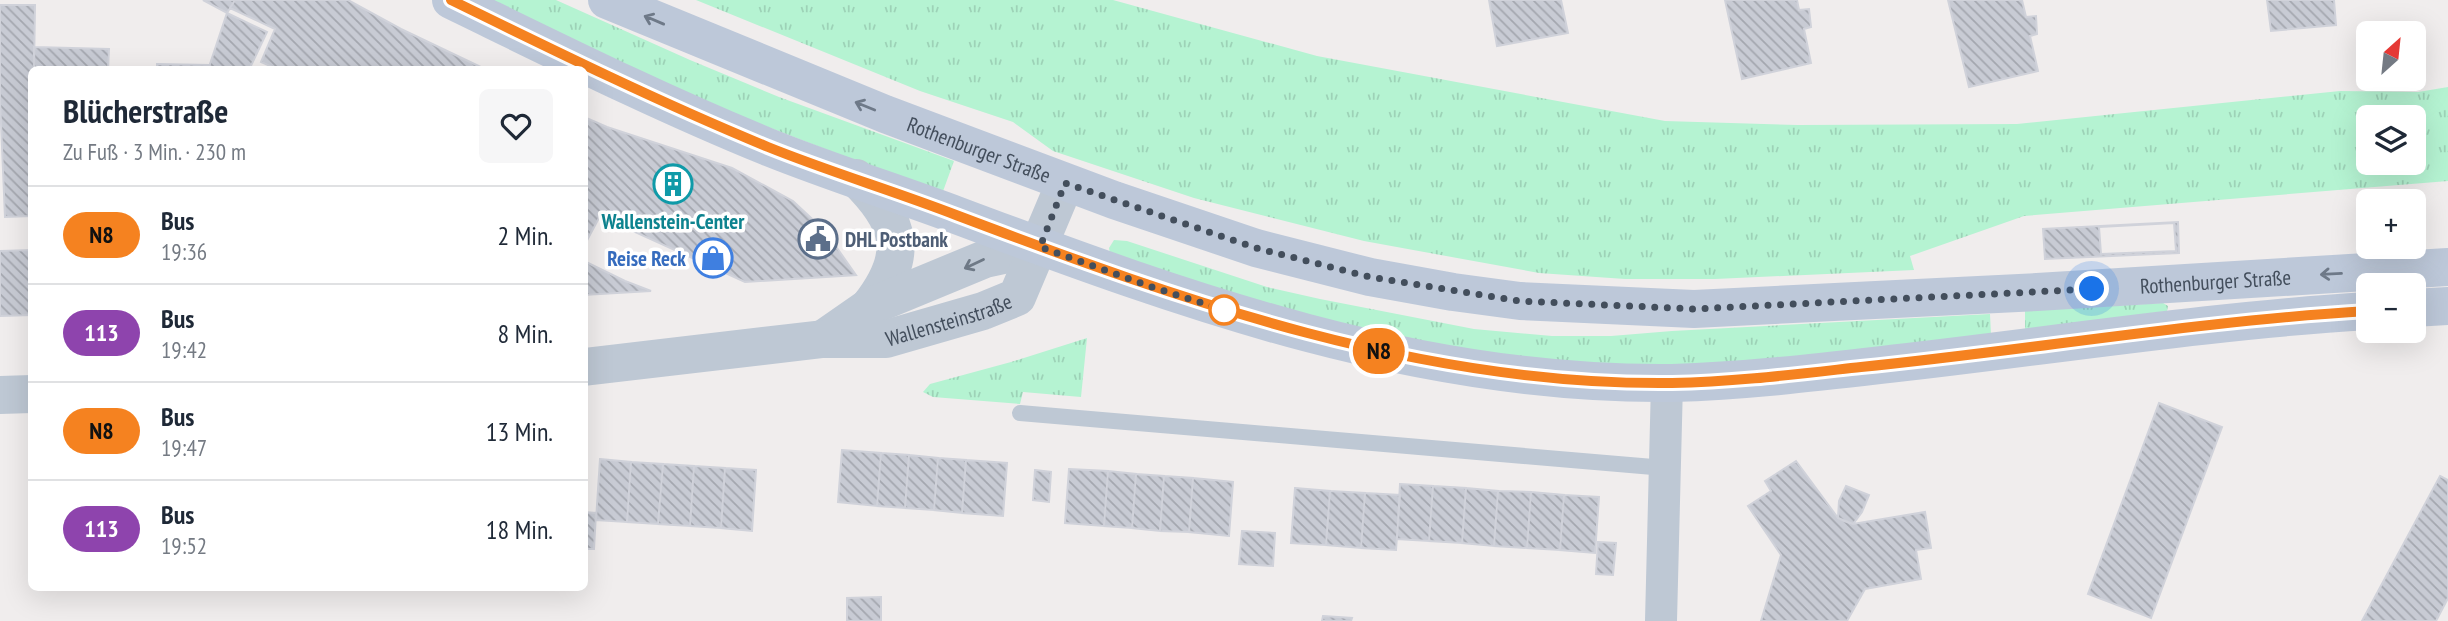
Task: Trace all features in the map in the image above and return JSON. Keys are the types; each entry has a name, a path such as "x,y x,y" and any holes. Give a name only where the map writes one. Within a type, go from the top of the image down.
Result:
{"main road":[{"name":"Rothenburger Straße","path":"451,0 718,126 775,150 1152,287 1282,328 1384,352 1511,372 1667,383 1764,378 2227,324 2356,312"},
{"name":"Rothenburger Straße","path":"607,0 744,58 1065,183 1256,248 1370,277 1520,301 1694,309 2038,292 2448,267"},
{"path":"2426,307 2448,306"}],"street":[{"path":"856,178 874,196 887,215 897,252 886,283 869,307"},
{"name":"Wallensteinstraße","path":"588,367 823,339 886,339 983,311 1017,297 1065,183"},
{"name":"Wallensteinstraße","path":"823,339 869,307 985,259 1040,247"},
{"path":"1661,621 1667,383"},
{"path":"0,395 28,394"}],"lane":[{"path":"1020,413 1665,468"}],"green space":[{"path":"487,0 556,0 779,97 954,161 942,194 726,111"},
{"path":"696,0 1113,0 1317,56 1665,121 1798,125 2017,124 2340,91 2418,92 2448,87 2448,181 2024,216 1910,256 1914,270 1715,279 1625,279 1539,273 1364,241 1194,198 1053,151 1013,122 920,91"},
{"path":"1114,240 1127,241 1267,287 1474,329 1552,336 1611,336 1990,314 1991,335 1801,357 1704,364 1636,365 1534,360 1421,344 1331,323 1110,254 1109,248"},
{"path":"2163,303 2168,306 2167,311 2025,330 2025,311"},
{"path":"1087,338 1081,397 1023,392 1020,404 933,397 923,392 930,384"}],"building":[{"path":"203,0 235,0 227,13"},
{"path":"235,0 348,0 479,66 270,66 261,62 275,29 230,8"},
{"path":"1489,0 1561,0 1568,33 1497,46"},
{"path":"1725,0 1797,0 1799,10 1809,9 1811,27 1804,29 1811,63 1742,79"},
{"path":"1948,0 2022,0 2026,17 2036,16 2037,34 2030,36 2038,71 1969,87"},
{"path":"2267,0 2334,0 2336,25 2271,31"},
{"path":"0,5 35,5 34,66 28,66 28,216 5,217 0,100"},
{"path":"227,13 267,32 251,66 209,66"},
{"path":"34,47 109,49 108,66 34,66"},
{"path":"157,64 208,65 208,66"},
{"name":"Wallenstein-Center","path":"588,119 732,168 793,201 825,231 856,275 745,282 600,216 588,238"},
{"path":"2178,222 2179,253 2045,259 2043,229","holes":["2174,223 2176,251 2101,254 2099,227"]},
{"path":"28,250 28,315 0,316 0,251"},
{"name":"Wallenstein-Center","path":"588,263 625,281 651,291 588,295"},
{"path":"2159,403 2222,427 2151,618 2088,594"},
{"path":"842,450 881,453 877,506 838,502"},
{"path":"881,453 909,455 905,508 877,506"},
{"path":"909,455 938,458 934,510 905,508"},
{"path":"938,458 966,460 962,513 934,510"},
{"path":"600,459 631,462 627,522 596,520"},
{"path":"966,460 1007,463 1003,516 962,513"},
{"path":"1796,461 1838,518 1844,521 1853,524 1925,512 1931,548 1916,550 1921,579 1865,589 1847,621 1761,621 1781,555 1748,506 1771,491 1765,481"},
{"path":"631,462 663,464 658,524 627,522"},
{"path":"663,464 694,466 690,526 658,524"},
{"path":"694,466 725,468 721,528 690,526"},
{"path":"725,468 756,470 752,531 721,528"},
{"path":"1069,469 1108,471 1104,526 1065,523"},
{"path":"1035,470 1051,472 1049,502 1033,500"},
{"path":"1108,471 1136,474 1132,528 1104,526"},
{"path":"1136,474 1164,476 1160,531 1132,528"},
{"path":"1164,476 1193,478 1189,532 1160,531"},
{"path":"2440,476 2448,480 2448,598 2436,621 2362,621"},
{"path":"1193,478 1233,482 1229,536 1189,532"},
{"path":"1400,484 1433,486 1429,541 1397,539"},
{"path":"1433,486 1466,488 1462,543 1429,541"},
{"path":"1846,486 1869,495 1853,524 1838,518 1839,501"},
{"path":"1295,488 1330,491 1326,545 1291,543"},
{"path":"1466,488 1498,491 1494,546 1462,543"},
{"path":"1330,491 1365,493 1361,548 1326,545"},
{"path":"1498,491 1531,492 1527,548 1494,546"},
{"path":"1531,492 1564,495 1560,550 1527,548"},
{"path":"1365,493 1400,495 1396,550 1361,548"},
{"path":"1564,495 1599,497 1595,553 1560,550"},
{"path":"588,512 596,513 594,549 588,549"},
{"path":"1242,531 1275,533 1273,566 1239,564"},
{"path":"1598,542 1616,543 1613,575 1596,574"},
{"path":"881,597 881,621 847,621 847,598"},
{"path":"1323,616 1352,618 1351,621 1322,621"}],"bus line":[{"name":"N8","path":"451,0 660,100 775,150 1200,303 1282,328 1434,362 1486,370 1588,379 1667,383 1739,380 2011,351 2314,314 2356,312"}],"place":[{"name":"Wallenstein-Center","path":"673,184"},
{"name":"DHL Postbank","path":"818,239"},
{"name":"Reise Reck","path":"713,258"}],"route":[{"path":"1224,310 1040,247 1065,183 1256,248 1370,277 1520,301 1694,309 2092,289"}]}
